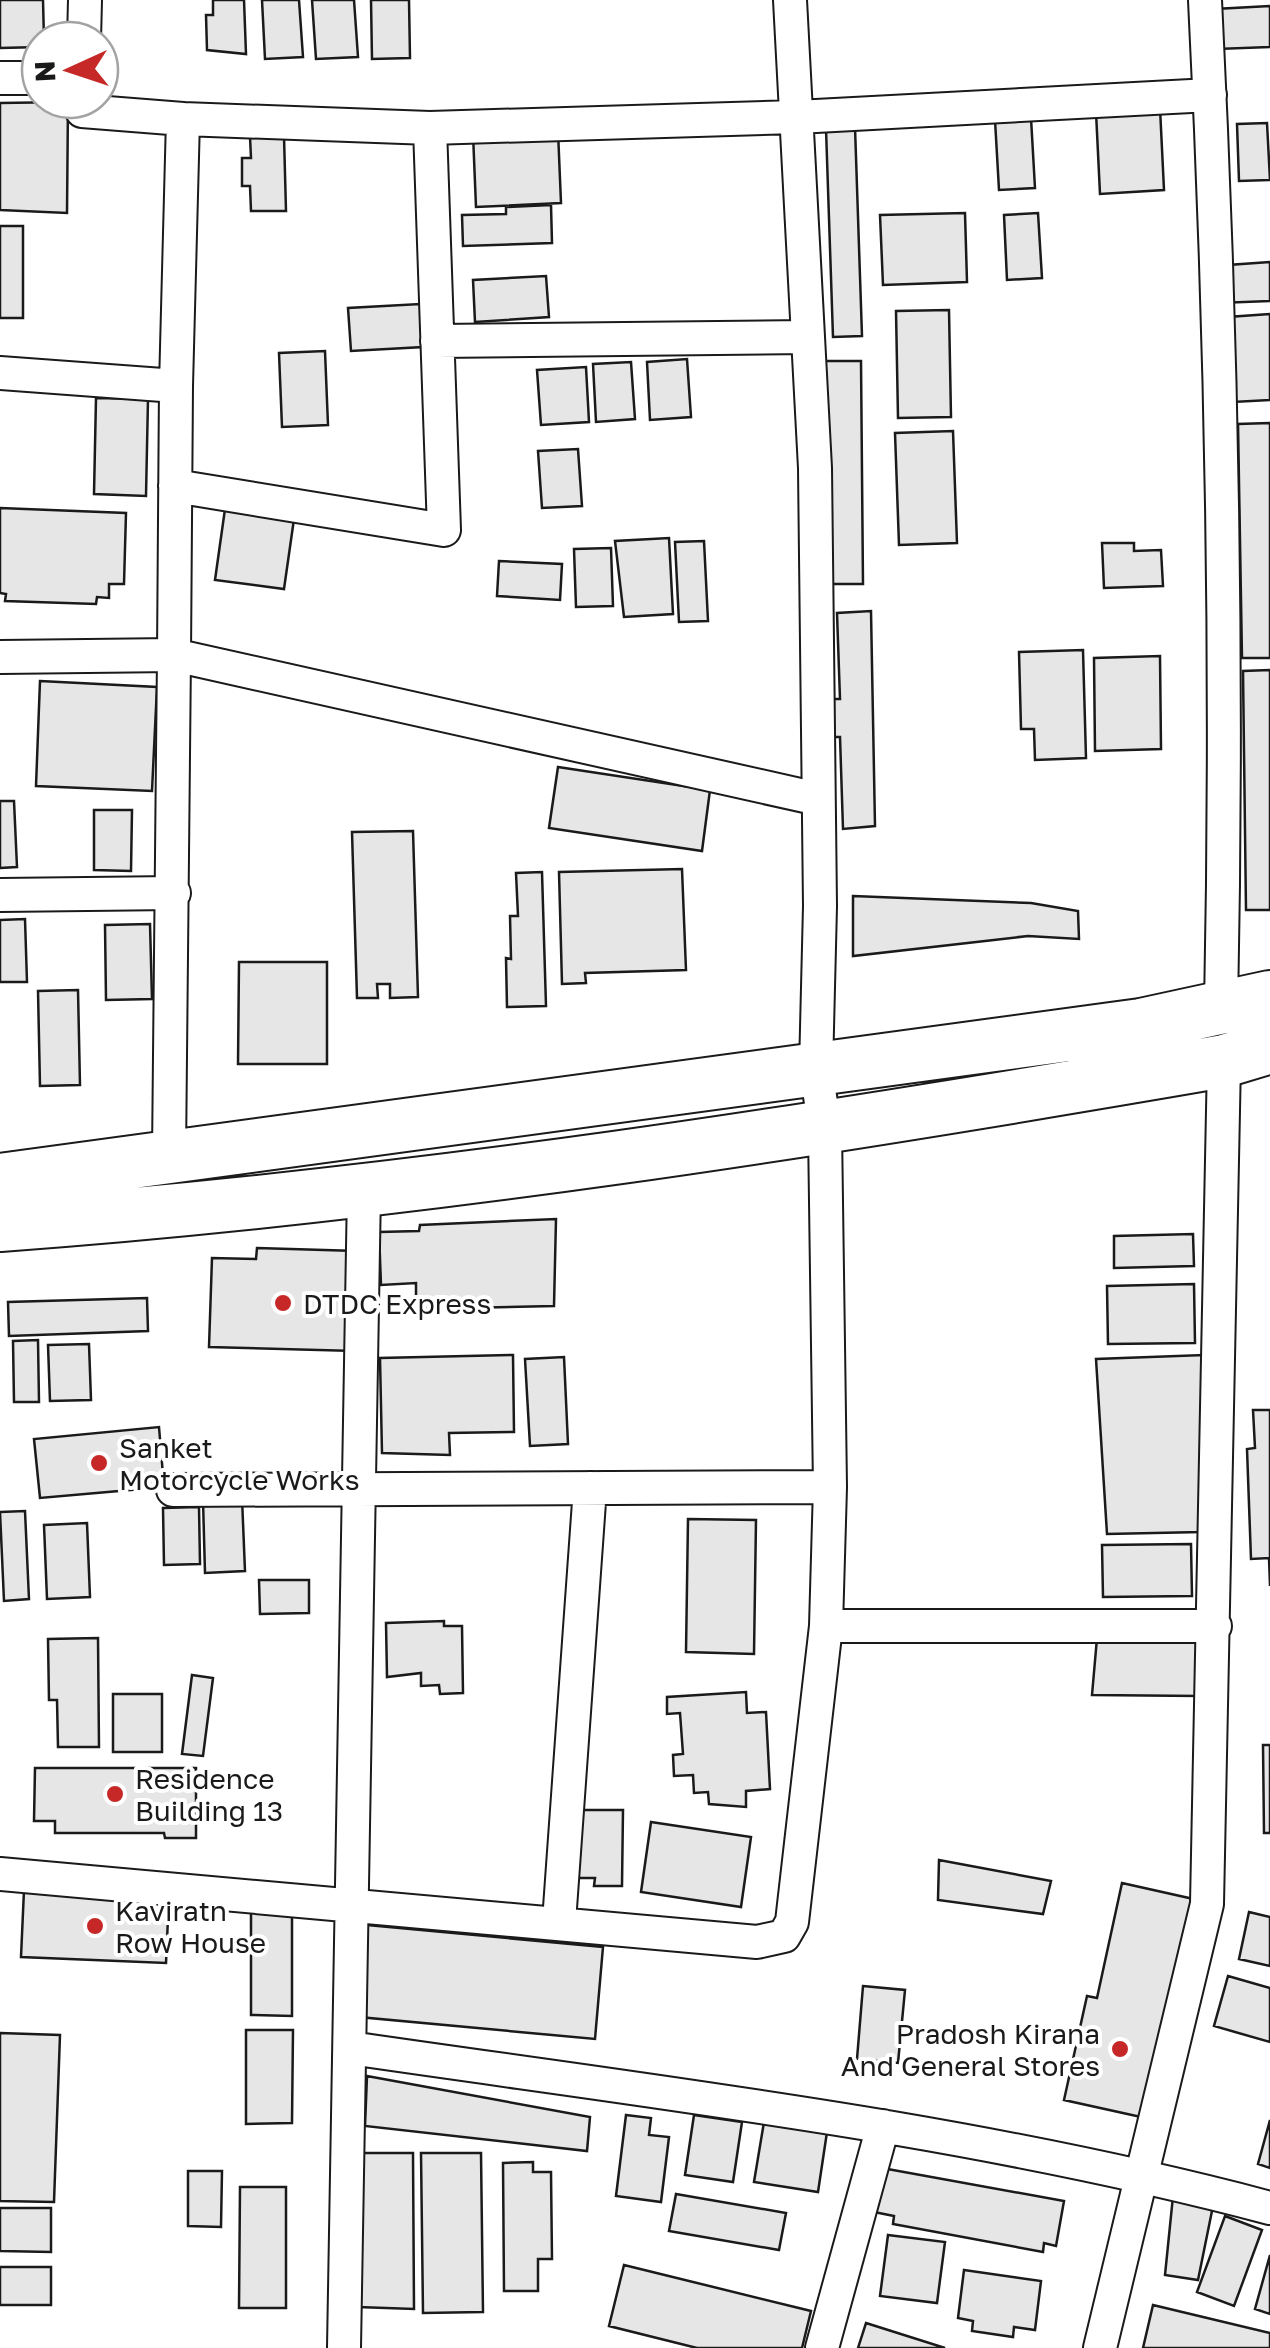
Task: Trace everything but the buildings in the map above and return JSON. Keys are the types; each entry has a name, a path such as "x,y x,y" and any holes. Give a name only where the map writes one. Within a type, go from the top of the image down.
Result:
{"main road":[{"path":"0,1180 1140,1025 1246,1003"},
{"path":"0,1225 165,1213 825,1130 1247,1054"}],"street":[{"path":"0,1874 352,1902 757,1942 784,1936 792,1922 826,1626 830,1488 825,1130 816,1068 815,468 790,0"},
{"path":"1205,0 1226,782 1246,1003"},
{"path":"120,113 430,128 797,117 1210,95"},
{"path":"169,1156 176,386 183,119"},
{"path":"175,486 444,530 430,128"},
{"path":"438,340 808,337"},
{"path":"0,373 176,386"},
{"path":"0,658 174,655 818,799"},
{"path":"0,895 174,894"},
{"path":"1100,2348 1207,1904 1215,1626 1247,1054"},
{"path":"344,2348 364,1190"},
{"path":"559,1922 590,1488"},
{"path":"173,1490 830,1488"},
{"path":"826,1626 1215,1626"},
{"path":"350,2048 883,2126 1145,2174 1270,2208"},
{"path":"822,2348 883,2126"}],"place":[{"name":"DTDC Express","path":"283,1303"},
{"name":"Sanket Motorcycle Works","path":"99,1463"},
{"name":"Residence Building 13","path":"115,1794"},
{"name":"Kaviratn Row House","path":"95,1926"},
{"name":"Pradosh Kirana And General Stores","path":"1120,2049"}]}
